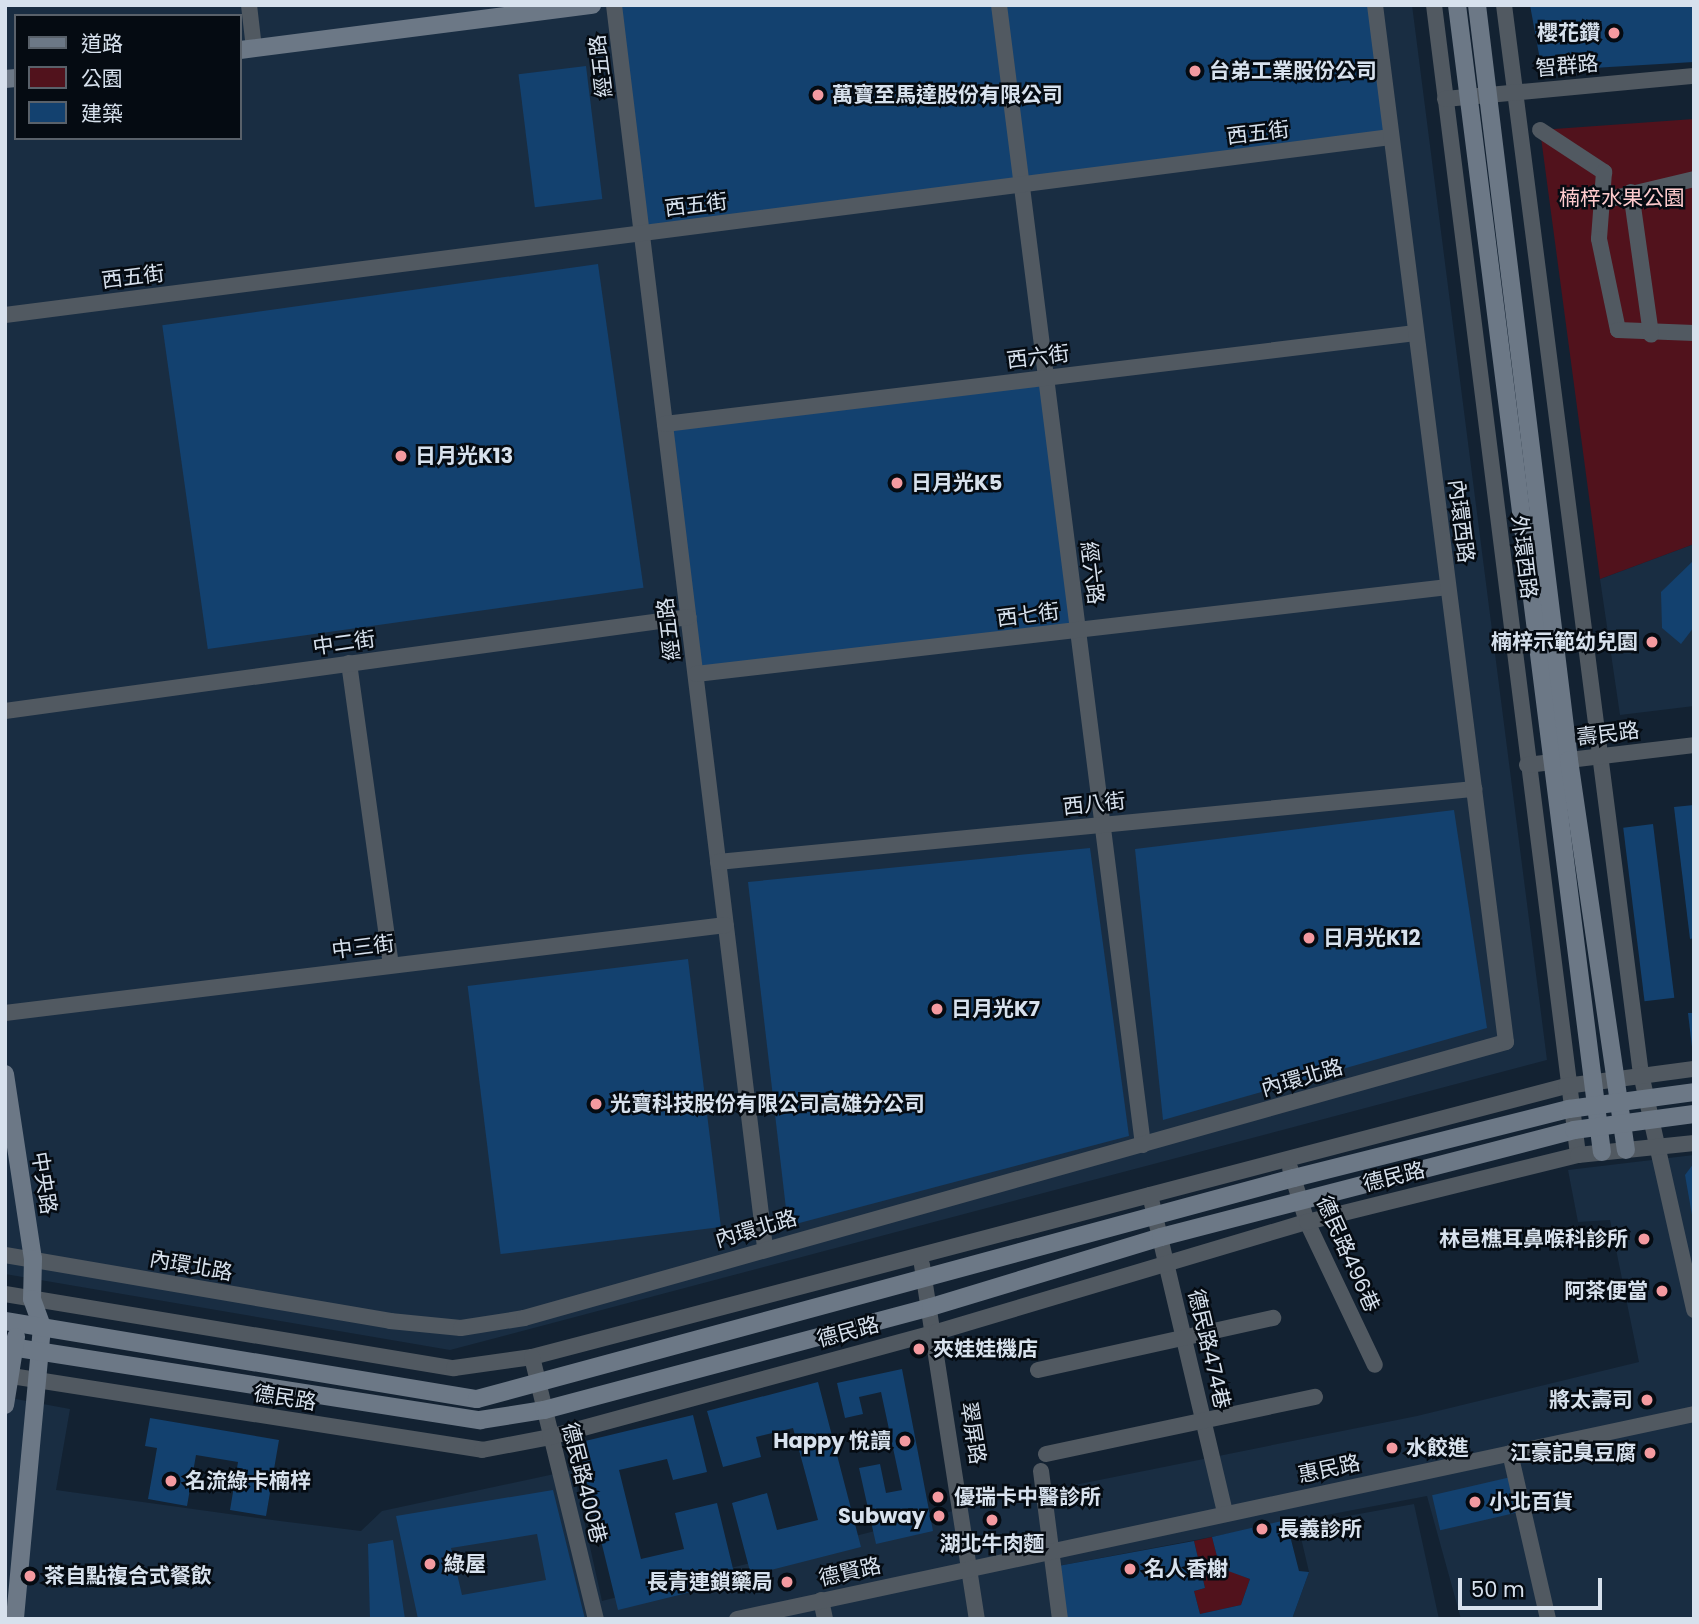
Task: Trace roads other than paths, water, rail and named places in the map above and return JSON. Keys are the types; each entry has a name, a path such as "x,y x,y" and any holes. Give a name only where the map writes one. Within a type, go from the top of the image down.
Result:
{"street":[{"path":"249,5 247,49 592,5"},
{"name":"經五路","path":"614,5 765,1248"},
{"name":"經六路","path":"999,5 1143,1145"},
{"name":"內環西路","path":"1375,5 1506,1042"},
{"name":"外環西路","path":"1434,5 1566,1086 1578,1154"},
{"name":"外環西路","path":"1457,5 1549,762 1602,1152"},
{"name":"外環西路","path":"1477,5 1569,760 1626,1150"},
{"path":"1504,5 1597,757 1641,1074 1655,1146 1693,1305"},
{"name":"智群路","path":"1445,99 1694,76"},
{"path":"1541,130 1604,172 1599,239 1618,330 1651,335 1694,333"},
{"name":"西五街","path":"5,315 1391,137"},
{"path":"1602,201 1694,179"},
{"path":"1631,192 1651,335"},
{"name":"西六街","path":"665,424 1416,333"},
{"name":"西七街","path":"696,674 1448,587"},
{"name":"中二街","path":"5,711 688,617"},
{"path":"349,663 391,965"},
{"name":"壽民路","path":"1527,765 1694,745"},
{"name":"西八街","path":"718,862 1474,789"},
{"name":"中三街","path":"5,1013 726,925"},
{"name":"內環北路","path":"5,1255 390,1321 461,1328 524,1318 765,1248 1506,1042"},
{"name":"德民路","path":"5,1294 438,1368 532,1357 1566,1086 1694,1069"},
{"name":"中央路","path":"5,1074 33,1259 32,1299"},
{"name":"德民路","path":"12,1322 477,1399 538,1386 924,1282 1155,1214 1294,1178 1569,1109 1694,1092"},
{"name":"德民路","path":"9,1347 425,1414 480,1420 544,1410 931,1307 1161,1237 1574,1130 1694,1114"},
{"name":"德民路","path":"6,1376 448,1448 482,1450 550,1437 937,1332 1166,1259 1307,1222 1578,1154 1694,1143"},
{"name":"德民路496巷","path":"1287,1159 1307,1222 1375,1365"},
{"name":"德民路474巷","path":"1150,1195 1225,1513"},
{"path":"1676,1235 1694,1233"},
{"name":"翠屏路","path":"921,1255 924,1282 937,1332 972,1566 977,1619"},
{"path":"5,1405 12,1322 32,1299 42,1327 15,1619"},
{"path":"1038,1370 1273,1318"},
{"name":"德民路400巷","path":"532,1357 596,1619"},
{"path":"1046,1454 1315,1397"},
{"name":"惠民路","path":"972,1566 1694,1415"},
{"path":"1510,1453 1548,1619"},
{"path":"1041,1472 1060,1619"},
{"name":"德賢路","path":"737,1619 972,1566"},
{"path":"821,1601 825,1619"}],"place":[{"name":"櫻花鑽","path":"1614,33"},
{"name":"台弟工業股份公司","path":"1195,71"},
{"name":"萬寶至馬達股份有限公司","path":"818,95"},
{"name":"日月光K13","path":"401,456"},
{"name":"日月光K5","path":"897,483"},
{"name":"楠梓示範幼兒園","path":"1652,642"},
{"name":"日月光K12","path":"1309,938"},
{"name":"日月光K7","path":"937,1009"},
{"name":"光寶科技股份有限公司高雄分公司","path":"596,1104"},
{"name":"林邑樵耳鼻喉科診所","path":"1644,1239"},
{"name":"阿茶便當","path":"1662,1291"},
{"name":"夾娃娃機店","path":"919,1349"},
{"name":"將太壽司","path":"1647,1400"},
{"name":"Happy 悅讀","path":"905,1441"},
{"name":"水餃進","path":"1392,1448"},
{"name":"江豪記臭豆腐","path":"1650,1453"},
{"name":"名流綠卡楠梓","path":"171,1481"},
{"name":"優瑞卡中醫診所","path":"938,1497"},
{"name":"小北百貨","path":"1475,1502"},
{"name":"Subway","path":"939,1516"},
{"name":"湖北牛肉麵","path":"992,1520"},
{"name":"長義診所","path":"1262,1529"},
{"name":"綠屋","path":"430,1564"},
{"name":"名人香榭","path":"1130,1569"},
{"name":"茶自點複合式餐飲","path":"30,1576"},
{"name":"長青連鎖藥局","path":"787,1582"}],"park label":[{"name":"楠梓水果公園","path":"1622,198"}]}
